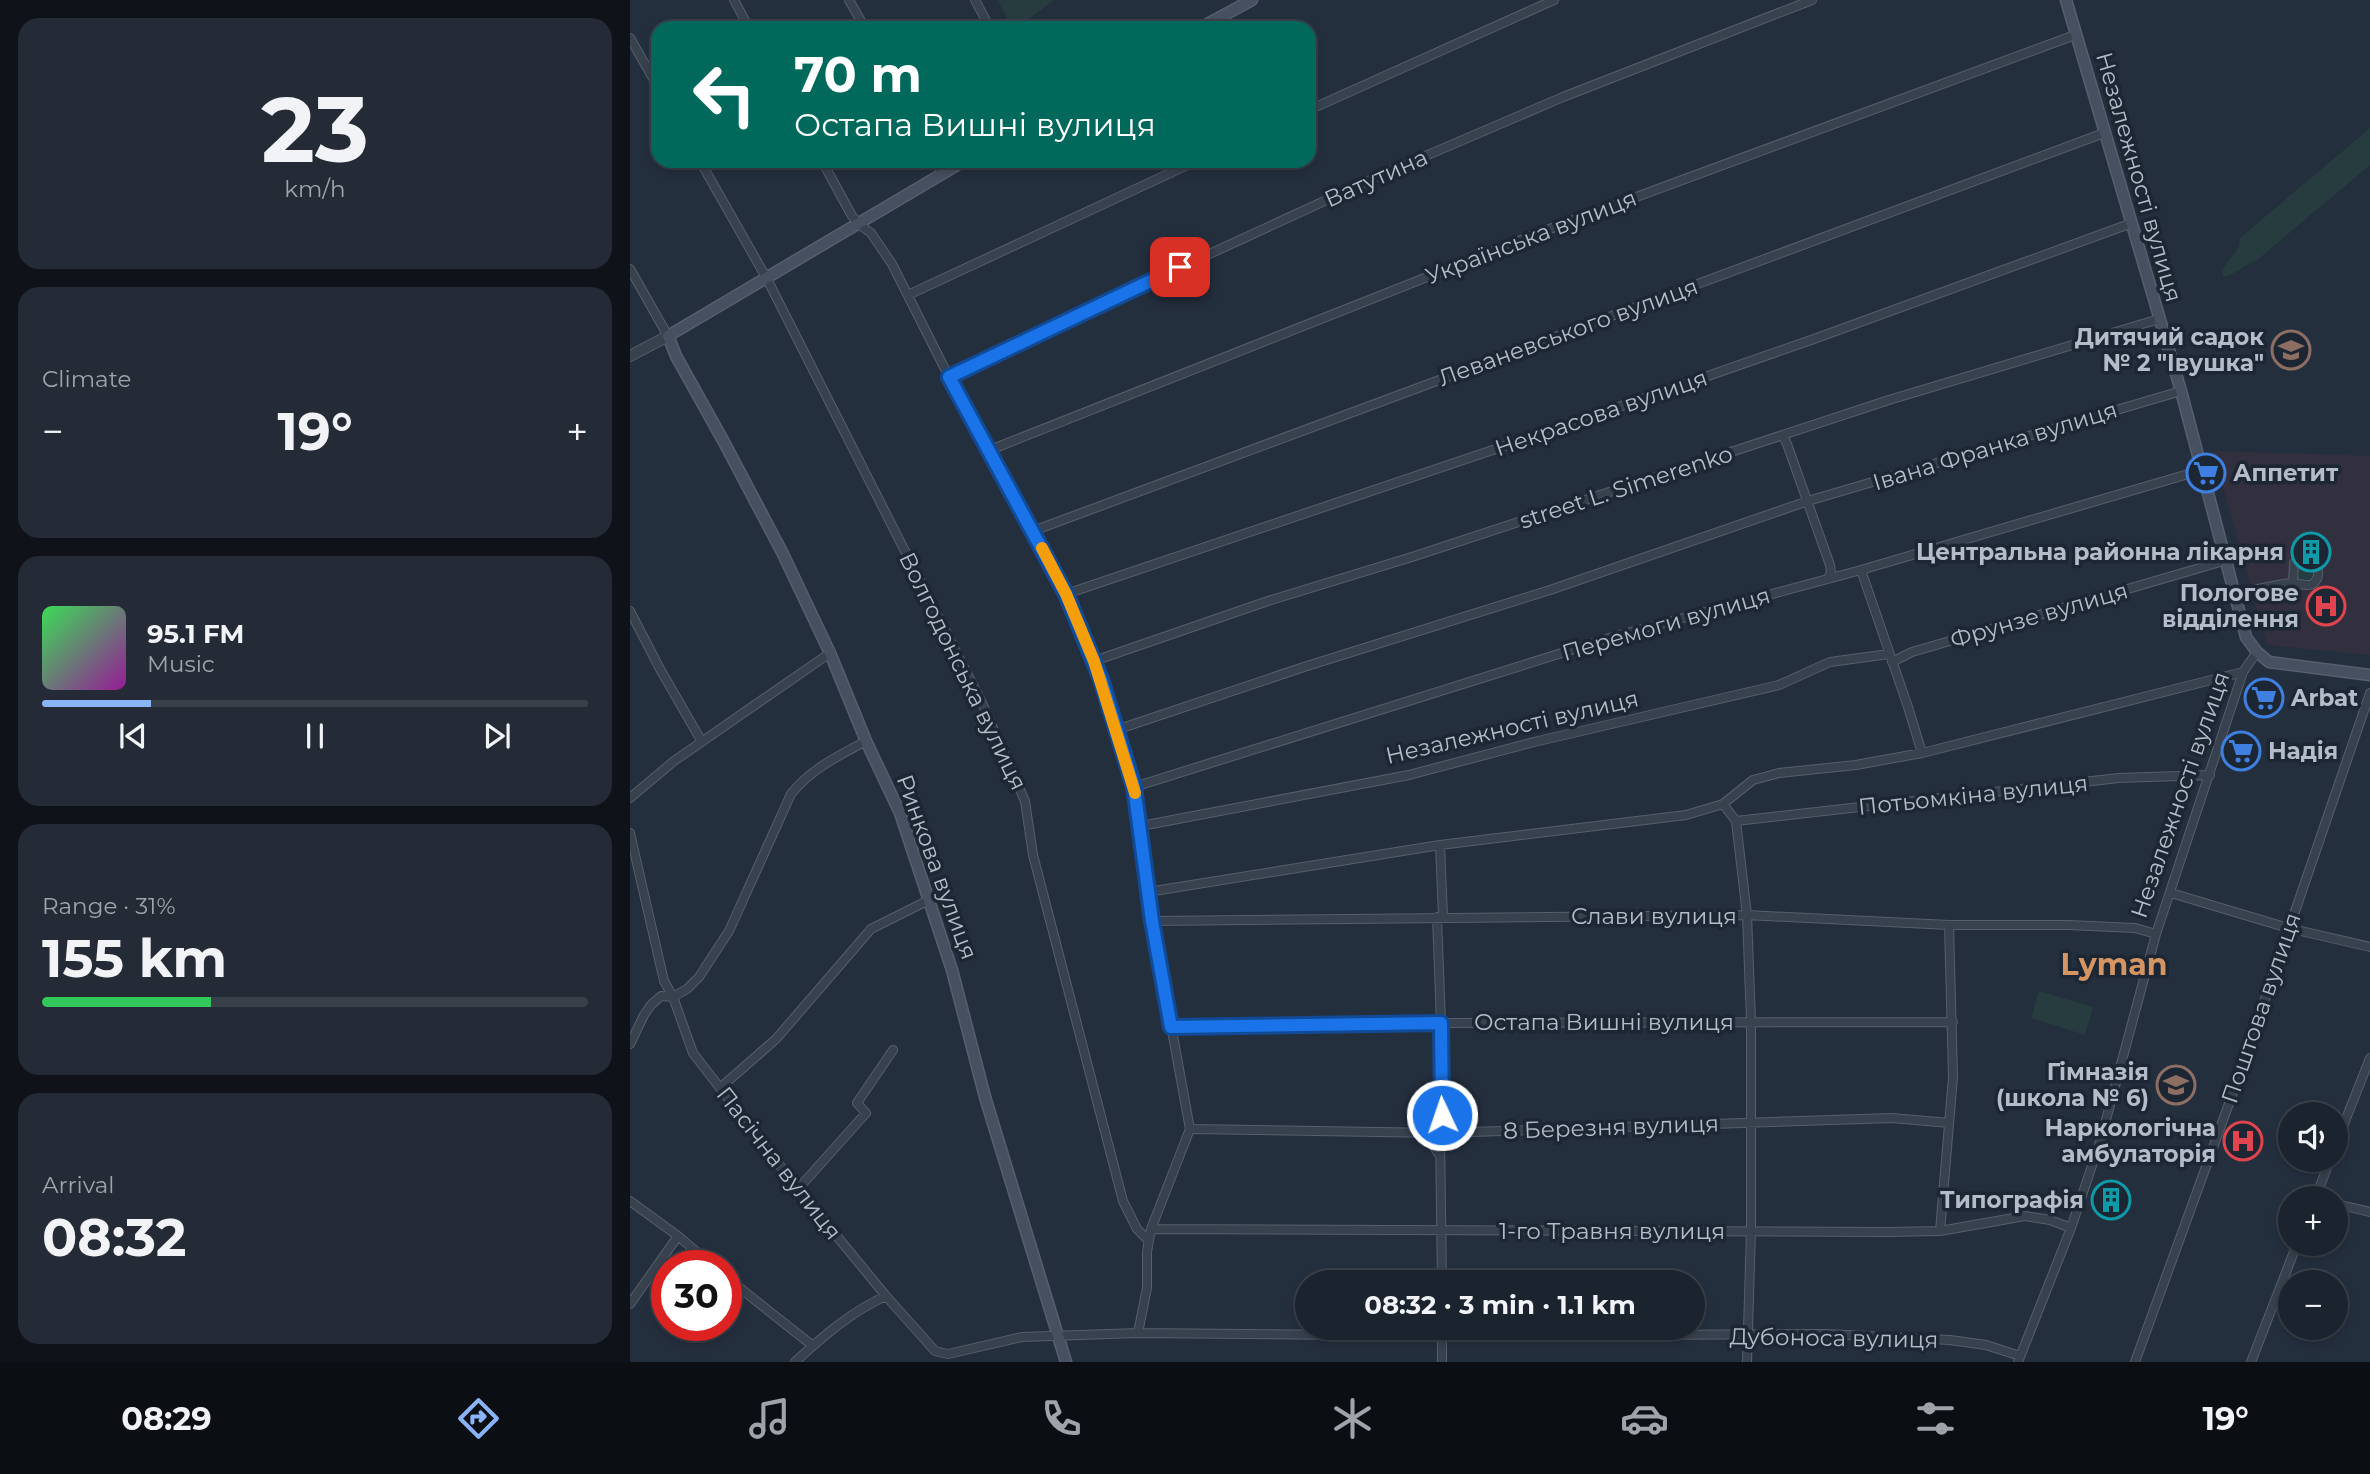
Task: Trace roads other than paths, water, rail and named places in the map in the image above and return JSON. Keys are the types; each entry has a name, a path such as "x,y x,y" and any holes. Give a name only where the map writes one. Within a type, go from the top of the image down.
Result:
{"main road":[{"path":"1211,21 1237,4 1252,0"},
{"name":"Незалежності вулиця","path":"2066,0 2181,391 2246,637 2257,652"},
{"path":"668,336 860,225 952,168"},
{"name":"Ринкова вулиця","path":"668,336 670,345 782,552 830,653 866,741 900,813 952,970 985,1097 1066,1362"},
{"path":"2257,652 2269,662 2370,675"}],"street":[{"path":"734,0 745,21"},
{"path":"849,0 861,21"},
{"path":"975,0 986,21"},
{"path":"1316,107 1554,0"},
{"name":"Ватутина","path":"949,377 1142,284 1381,175 1563,97 1812,0"},
{"name":"Українська вулиця","path":"990,450 1536,234 2075,34"},
{"path":"630,38 651,75"},
{"name":"Леваневського вулиця","path":"1033,531 2104,133"},
{"name":"Волгодонська вулиця","path":"704,168 767,279 982,704 1025,801 1033,855 1123,1201 1137,1228 1148,1240 1147,1252"},
{"path":"826,168 852,216 872,233 908,295 1066,594 1094,661 1134,787 1152,921 1190,1129 1151,1229 1147,1252 1147,1288 1138,1333"},
{"path":"940,168 941,174"},
{"path":"908,295 1181,168"},
{"name":"Некрасова вулиця","path":"1066,594 1723,371 2132,223"},
{"path":"630,269 668,336 630,356"},
{"name":"street L. Simerenko","path":"1094,661 1268,601 1415,556 1961,377 2159,319"},
{"name":"Івана Франка вулиця","path":"1116,730 1296,669 1550,590 1808,501 2181,391"},
{"path":"1783,436 1830,565 1828,578"},
{"name":"Перемоги вулиця","path":"1134,787 1616,636 1861,570 2202,470"},
{"name":"Фрунзе вулиця","path":"1891,658 2227,560"},
{"path":"1861,570 1922,753"},
{"path":"2235,593 2292,583"},
{"path":"630,611 702,741"},
{"name":"Незалежності вулиця","path":"2019,1359 2071,1228 2100,1142 2156,934 2243,671 2257,652"},
{"path":"630,798 653,777 702,741 830,653"},
{"name":"Незалежності вулиця","path":"1141,826 1409,775 1534,742 1779,685 1830,662 1891,658"},
{"path":"1148,892 1440,845 1686,815 1723,804 1753,780 1779,773 1856,765 1922,753 2243,671"},
{"name":"Поштова вулиця","path":"2135,1362 2227,1110 2370,693"},
{"path":"630,1044 651,1004 661,996 673,997 687,989 699,977 729,930 790,794 821,766 866,741"},
{"name":"Потьомкіна вулиця","path":"1736,821 2119,778 2210,775"},
{"path":"1723,804 1736,821 1747,915 1751,1021 1751,1231 1747,1362"},
{"name":"Пасічна вулиця","path":"630,833 663,981 673,997 693,1053 798,1189 886,1296 934,1351 952,1354"},
{"path":"1440,845 1442,1270"},
{"path":"2171,893 2288,928 2370,947"},
{"path":"720,1088 776,1038 871,929 929,900"},
{"name":"Слави вулиця","path":"1152,921 1747,915 1949,925 2135,928 2156,934"},
{"path":"1940,1231 1953,1077 1949,925"},
{"name":"Остапа Вишні вулиця","path":"1171,1027 1751,1021 1953,1022"},
{"path":"798,1189 866,1113 857,1103 893,1050"},
{"path":"2348,1114 2370,1058"},
{"path":"1440,1106 1448,1123 1465,1132"},
{"name":"8 Березня вулиця","path":"1190,1129 1440,1133 1892,1118 1949,1123"},
{"path":"1412,1132 1431,1142 1440,1158"},
{"path":"630,1201 694,1250"},
{"path":"2348,1207 2370,1212"},
{"name":"1-го Травня вулиця","path":"1151,1229 1940,1231 2025,1216 2050,1220 2071,1228"},
{"path":"630,1304 678,1236"},
{"path":"2251,1362 2292,1256"},
{"path":"742,1290 813,1346"},
{"path":"795,1362 871,1303 886,1296"},
{"name":"Дубоноса вулиця","path":"1058,1335 1295,1332"},
{"name":"Дубоноса вулиця","path":"1705,1335 1826,1334 1950,1340 1986,1345 2019,1359"},
{"path":"944,1362 952,1354 1022,1337 1058,1335"},
{"path":"1442,1340 1442,1362"}],"place":[{"name":"Дитячий садок № 2 \"Івушка\"","path":"2291,350"},
{"name":"Аппетит","path":"2206,473"},
{"name":"Центральна районна лікарня","path":"2311,552"},
{"name":"Пологове відділення","path":"2326,606"},
{"name":"Arbat","path":"2264,698"},
{"name":"Надiя","path":"2241,751"},
{"name":"Гімназія (школа № 6)","path":"2176,1085"},
{"name":"Наркологічна амбулаторія","path":"2243,1141"},
{"name":"Типографія","path":"2111,1200"}],"district":[{"name":"Lyman","path":"2114,964"}]}
